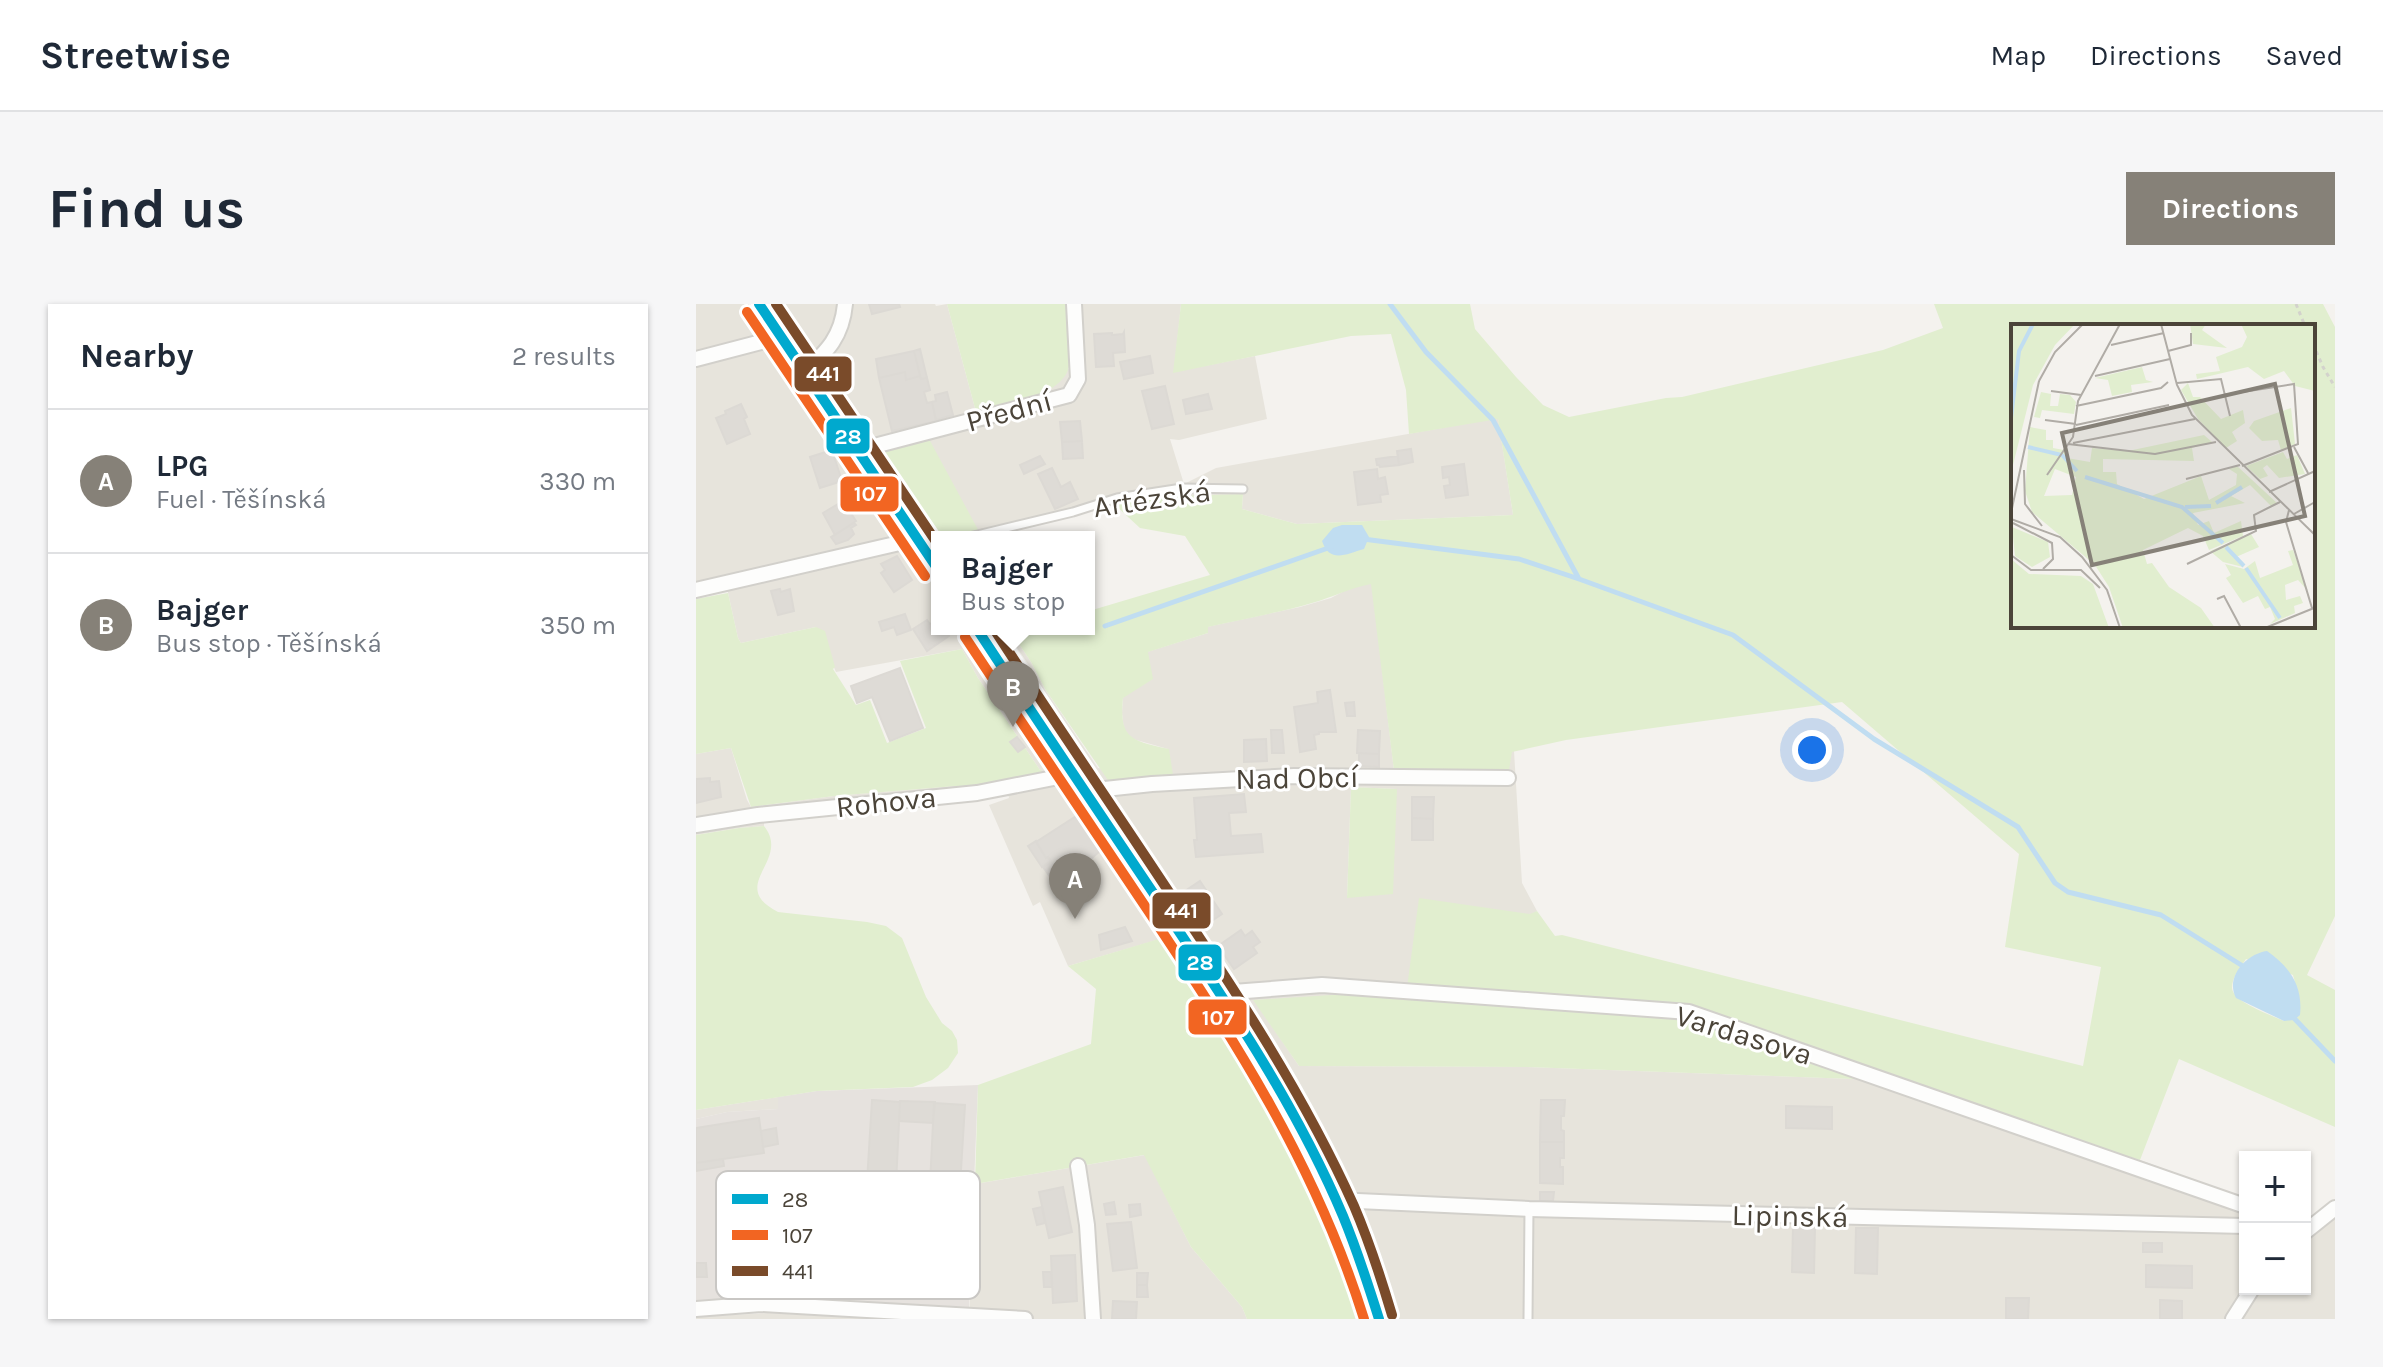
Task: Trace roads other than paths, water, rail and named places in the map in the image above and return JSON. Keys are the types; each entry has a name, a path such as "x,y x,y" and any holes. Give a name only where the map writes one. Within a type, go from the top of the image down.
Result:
{"main road":[{"path":"759,304 804,373 926,544"},
{"path":"981,635 1220,993 1288,1103 1351,1232 1379,1319"}],"street":[{"path":"804,373 835,341 844,318 845,304"},
{"name":"Přední","path":"859,450 1069,395 1078,379 1074,304"},
{"path":"696,359 780,337"},
{"path":"696,590 926,544"},
{"name":"Nad Obcí","path":"1080,782 1152,784 1294,776 1508,778"},
{"name":"Rohova","path":"696,825 758,815 1080,782"},
{"name":"Vardasova","path":"1220,993 1322,985 1689,1012 2239,1204"},
{"path":"1078,1166 1087,1225 1093,1319"},
{"name":"Lipinská","path":"1336,1200 1529,1209 2239,1226"},
{"path":"2311,1225 2335,1208"},
{"path":"2233,1319 2248,1295"},
{"path":"696,1309 761,1304 1025,1319"}],"lane":[{"name":"Artézská","path":"994,531 1117,498 1182,488 1243,489"},
{"path":"1528,1319 1529,1209"}],"water":[{"path":"1362,525 1369,537 1364,549 1339,556 1329,553 1322,541 1333,528"},
{"path":"2267,951 2288,971 2297,986 2300,1015 2294,1020 2284,1021 2236,998 2233,990 2235,975 2245,962"}],"waterway":[{"path":"1390,304 1426,352 1493,420 1579,579 1733,635 1874,739 2018,827 2055,883 2068,892 2161,915 2246,968"},
{"path":"1363,539 1519,559 1579,579"},
{"path":"1105,626 1331,547"},
{"path":"2291,1015 2335,1061"}],"place":[{"name":"Bajger","path":"1013,727"},
{"name":"LPG","path":"1075,919"}]}
